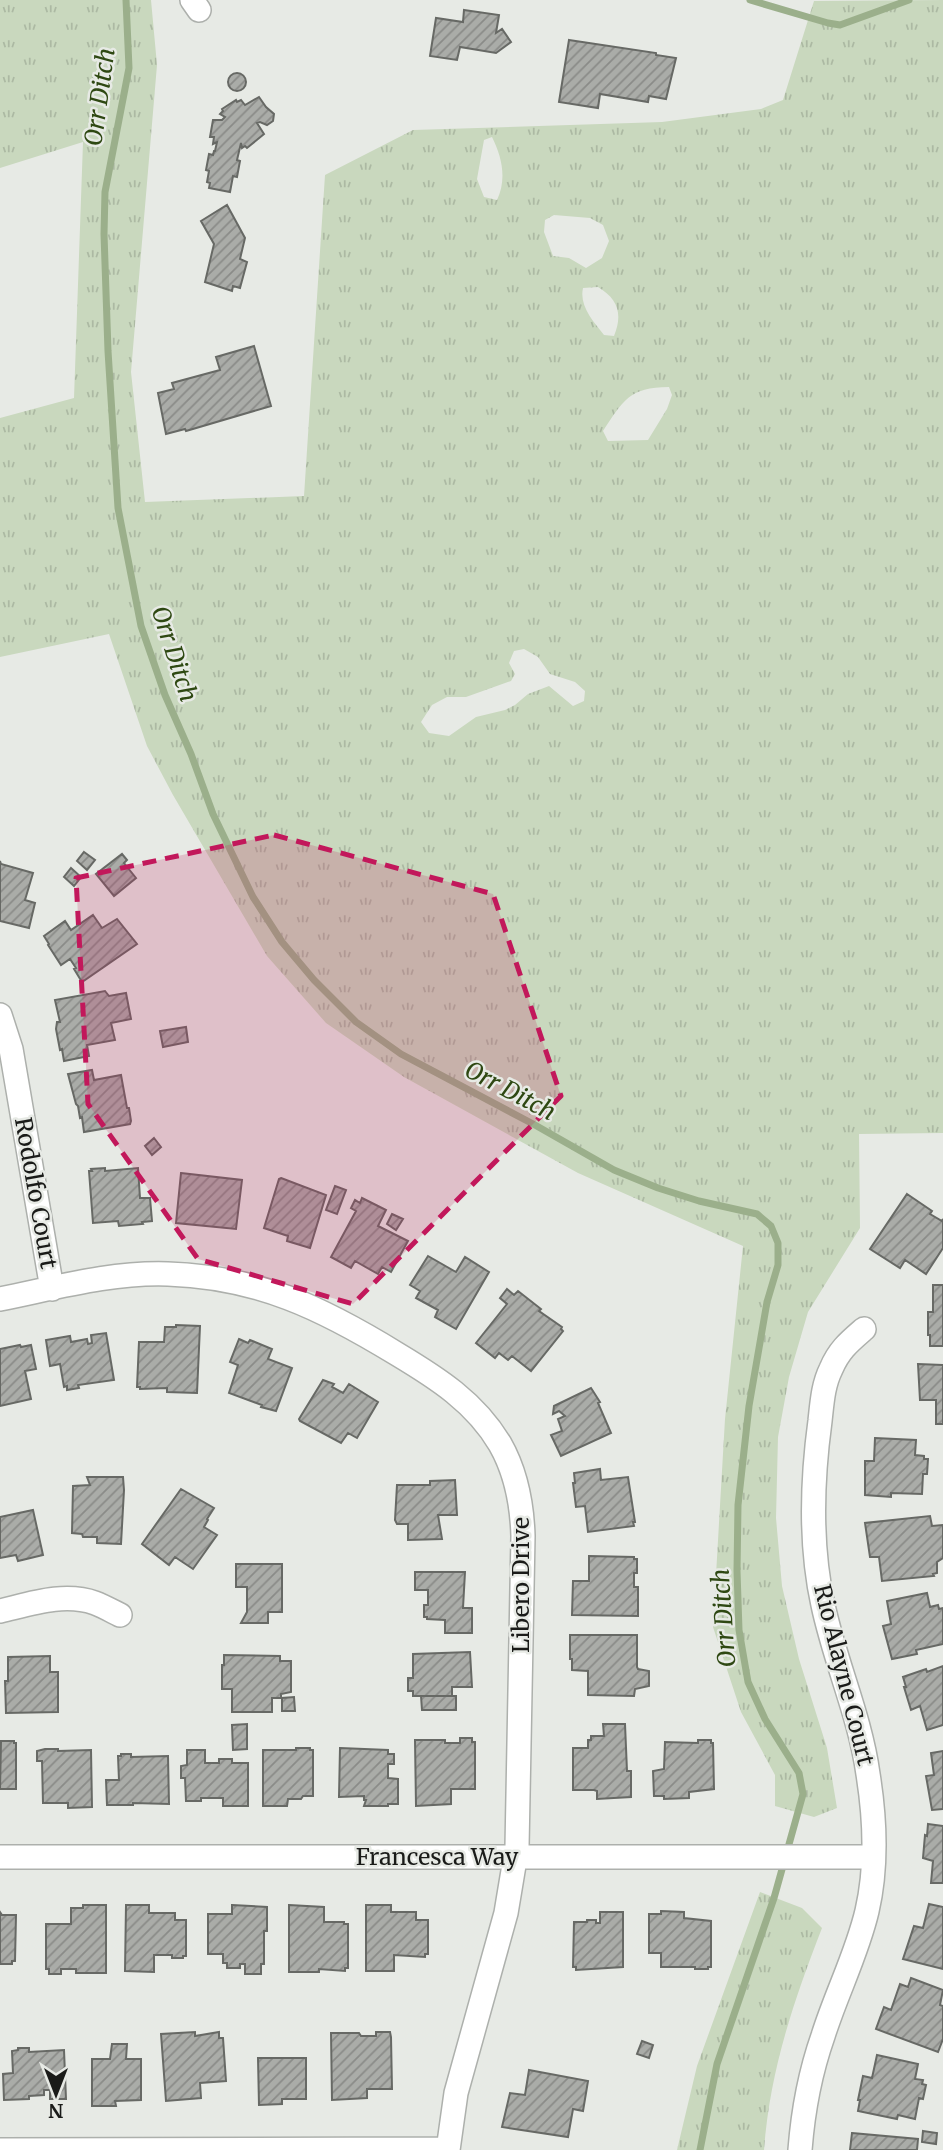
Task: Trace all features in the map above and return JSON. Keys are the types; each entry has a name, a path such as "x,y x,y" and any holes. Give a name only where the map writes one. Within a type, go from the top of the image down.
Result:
{"street":[{"name":"Rodolfo Court","path":"0,1015 11,1049 52,1289"},
{"name":"Libero Drive","path":"0,1299 124,1275 204,1276 241,1282 314,1307 349,1324 425,1371 459,1395 482,1418 500,1445 515,1476 522,1508 520,1776 516,1857 506,1913 459,2080 448,2150"},
{"name":"Rio Alayne Court","path":"800,2150 808,2086 867,1911 873,1857 869,1774 859,1727 823,1605 815,1526 814,1482 824,1390 843,1346 864,1329"},
{"path":"0,1611 52,1599 73,1599 93,1602 120,1615"},
{"name":"Francesca Way","path":"0,1857 873,1857"},
{"path":"0,2150 448,2150"}],"highlighted area":[{"path":"274,835 493,894 561,1096 353,1304 198,1259 88,1104 76,878"}],"green space":[{"path":"0,0 151,0 157,65 131,372 145,502 304,496 325,175 413,130 662,122 761,109 783,100 814,1 943,0 943,1133 859,1134 860,1228 808,1312 789,1377 778,1437 776,1518 782,1586 799,1659 827,1748 837,1808 814,1817 775,1806 775,1775 741,1712 713,1627 725,1419 743,1246 578,1173 404,1077 326,1023 267,956 173,795 147,746 109,634 0,657 0,418 74,398 83,142 0,168","holes":["492,137 501,160 502,184 497,200 484,197 477,179 484,140","554,215 590,218 603,225 609,241 602,258 586,268 569,258 553,256 544,232 545,220","598,287 614,302 618,314 614,336 604,335 591,319 583,301 583,288","669,387 672,395 667,409 648,440 608,441 603,431 616,411 628,398 645,390","524,649 538,657 550,674 575,682 585,691 584,701 573,706 549,686 528,694 505,710 476,717 449,736 429,733 421,722 432,705 447,697 466,697 511,681 515,674 509,663 514,651"]},
{"path":"760,1892 802,1908 822,1928 784,2037 772,2092 764,2150 677,2150 697,2066"}],"building":[{"path":"464,10 499,15 496,33 502,29 511,42 496,53 460,47 457,60 430,56 436,18 463,22"},
{"path":"569,40 676,58 666,99 649,96 648,102 600,94 598,108 559,102"},
{"path":"233,73 241,73 246,82 244,89 233,91 228,86 228,78"},
{"path":"259,97 274,114 273,121 267,125 257,123 264,134 247,148 242,148 241,143 237,177 233,176 230,192 209,188 209,171 206,170 209,154 213,155 217,142 213,144 214,137 210,137 213,120 222,120 225,117 220,114 222,109 236,100 241,100 245,105"},
{"path":"227,205 245,238 240,259 247,262 240,288 233,286 232,291 205,282 214,244 201,221"},
{"path":"254,346 271,406 186,431 185,429 166,434 158,393 174,389 172,383 220,370 216,357"},
{"path":"84,852 95,860 87,870 77,861"},
{"path":"122,854 127,860 124,863 136,878 114,896 96,874"},
{"path":"0,861 1,864 33,873 25,900 35,903 29,928 0,921"},
{"path":"71,868 81,877 74,886 64,877"},
{"path":"93,915 102,928 117,919 137,944 82,982 70,959 61,965 44,936 65,921 71,930"},
{"path":"105,991 109,996 126,993 131,1019 111,1023 115,1040 87,1045 89,1056 64,1061 56,1029 57,1022 60,1022 55,1000"},
{"path":"186,1027 188,1042 163,1047 160,1031"},
{"path":"92,1070 94,1080 121,1075 130,1124 84,1132 68,1074"},
{"path":"154,1138 161,1147 152,1155 145,1146"},
{"path":"105,1168 105,1171 138,1168 140,1198 150,1198 152,1221 119,1226 118,1221 93,1223 89,1171"},
{"path":"181,1173 242,1180 236,1229 176,1223"},
{"path":"281,1178 326,1195 310,1248 287,1241 288,1236 264,1228"},
{"path":"335,1186 346,1190 337,1214 326,1210"},
{"path":"907,1194 932,1211 930,1214 942,1221 943,1219 943,1248 926,1274 905,1260 900,1268 870,1249"},
{"path":"362,1198 386,1210 378,1226 408,1241 391,1272 382,1267 378,1274 355,1261 351,1268 331,1257 356,1211 351,1208 355,1200 360,1203"},
{"path":"392,1214 403,1219 396,1230 387,1224"},
{"path":"428,1256 456,1272 465,1257 489,1272 456,1329 435,1317 438,1310 416,1298 420,1291 410,1285"},
{"path":"933,1285 943,1285 943,1346 930,1346 928,1335 928,1312 933,1312"},
{"path":"507,1289 514,1295 518,1291 541,1309 539,1311 562,1327 563,1331 531,1371 512,1356 508,1360 499,1353 495,1358 476,1343 507,1304 500,1298"},
{"path":"200,1326 197,1393 167,1392 167,1388 140,1389 137,1387 139,1342 164,1342 165,1327"},
{"path":"106,1333 114,1380 78,1385 79,1388 67,1390 67,1386 64,1387 60,1364 50,1366 46,1340 70,1336 71,1342 87,1339 88,1344 92,1343 91,1335"},
{"path":"239,1339 248,1343 250,1340 272,1349 268,1359 292,1368 276,1411 229,1393 238,1365 230,1362"},
{"path":"31,1345 36,1369 25,1371 31,1399 0,1406 0,1349"},
{"path":"918,1364 943,1365 943,1424 936,1424 936,1400 920,1400"},
{"path":"323,1380 334,1384 332,1387 343,1393 349,1384 378,1402 357,1438 348,1433 341,1443 300,1421"},
{"path":"591,1388 600,1402 598,1403 611,1433 561,1456 551,1435 562,1431 558,1419 565,1416 559,1411 553,1414 554,1406"},
{"path":"875,1438 916,1440 915,1455 928,1459 927,1474 923,1474 922,1494 891,1493 891,1497 865,1495 865,1461 874,1461"},
{"path":"600,1469 601,1480 628,1477 634,1526 588,1532 585,1506 576,1507 574,1473"},
{"path":"87,1477 123,1477 121,1544 97,1543 97,1537 83,1537 82,1534 72,1533 73,1486 90,1485"},
{"path":"455,1480 457,1515 438,1515 442,1539 408,1540 408,1524 397,1524 395,1520 397,1485 430,1485 430,1481"},
{"path":"181,1489 214,1508 204,1527 217,1535 193,1569 175,1557 169,1565 142,1544"},
{"path":"33,1510 43,1555 18,1561 16,1555 0,1558 0,1517"},
{"path":"930,1516 932,1526 943,1525 943,1558 937,1562 937,1573 933,1574 934,1576 882,1581 879,1557 870,1557 865,1523"},
{"path":"589,1556 637,1559 634,1587 638,1587 638,1616 572,1615 573,1581 589,1581"},
{"path":"236,1564 282,1564 282,1612 268,1612 268,1623 241,1623 247,1612 247,1587 236,1587"},
{"path":"415,1572 465,1572 463,1608 472,1608 472,1633 445,1633 445,1620 424,1617 424,1605 428,1605 428,1590 415,1590"},
{"path":"927,1593 930,1607 938,1605 939,1609 943,1608 943,1644 916,1650 917,1654 892,1659 883,1626 891,1624 887,1601"},
{"path":"570,1635 637,1635 637,1667 649,1671 649,1686 635,1689 634,1696 588,1695 588,1671 572,1670"},
{"path":"470,1652 472,1687 452,1687 452,1696 413,1696 413,1691 408,1691 408,1678 413,1678 413,1654"},
{"path":"224,1655 280,1656 280,1661 291,1661 291,1692 281,1694 281,1698 272,1698 272,1712 232,1712 232,1689 222,1689"},
{"path":"50,1656 50,1672 58,1672 58,1712 6,1713 5,1681 8,1681 8,1657"},
{"path":"943,1666 943,1725 927,1730 920,1706 911,1710 903,1677"},
{"path":"421,1696 456,1696 456,1710 422,1710"},
{"path":"294,1697 295,1711 282,1711 282,1698"},
{"path":"247,1724 247,1749 233,1750 232,1725"},
{"path":"603,1724 625,1724 627,1771 631,1771 631,1797 597,1799 597,1791 573,1790 573,1748 588,1748 591,1736 604,1736"},
{"path":"460,1738 472,1738 472,1742 475,1742 475,1789 451,1789 451,1804 416,1806 415,1740 460,1743"},
{"path":"698,1740 711,1740 713,1743 714,1789 689,1792 689,1798 664,1799 664,1796 654,1796 653,1771 664,1769 665,1742 698,1743"},
{"path":"1,1741 16,1743 16,1789 0,1789"},
{"path":"340,1748 388,1750 388,1754 394,1754 394,1764 388,1764 388,1778 398,1779 398,1804 364,1806 364,1796 339,1797"},
{"path":"91,1750 92,1807 68,1808 68,1803 43,1803 42,1761 37,1761 37,1751"},
{"path":"187,1750 205,1750 205,1763 232,1759 232,1763 248,1763 248,1806 223,1806 223,1798 186,1801 185,1778 181,1778 181,1766 187,1765"},
{"path":"263,1750 313,1750 313,1796 288,1799 287,1806 263,1806"},
{"path":"943,1751 943,1809 932,1810 926,1776 934,1775 931,1753"},
{"path":"131,1754 131,1757 168,1756 169,1804 107,1805 106,1780 119,1780 118,1756"},
{"path":"928,1824 943,1826 943,1883 931,1883 933,1861 923,1858"},
{"path":"929,1904 943,1907 943,1969 903,1959 914,1926 923,1928"},
{"path":"83,1905 106,1905 106,1973 76,1973 76,1969 61,1969 61,1974 49,1974 49,1969 46,1969 46,1924 71,1924 71,1908 83,1908"},
{"path":"126,1905 149,1905 149,1913 175,1913 175,1920 186,1920 186,1956 172,1958 172,1955 154,1955 154,1972 125,1971"},
{"path":"232,1905 267,1907 267,1931 264,1931 264,1964 261,1964 261,1974 245,1974 245,1964 240,1964 240,1968 227,1968 227,1963 223,1963 223,1954 208,1954 208,1914 232,1914"},
{"path":"289,1905 324,1907 324,1922 348,1924 348,1968 345,1968 345,1971 319,1969 319,1972 289,1972"},
{"path":"366,1905 391,1905 391,1912 416,1912 416,1920 428,1920 428,1954 425,1954 425,1957 394,1955 394,1971 366,1971"},
{"path":"661,1911 684,1912 684,1918 711,1921 711,1967 661,1967 661,1953 649,1953 649,1914 661,1914"},
{"path":"0,1912 2,1915 16,1915 15,1961 12,1961 12,1964 0,1964"},
{"path":"600,1912 623,1912 623,1967 576,1970 576,1967 573,1967 574,1922 596,1920 596,1923 600,1923"},
{"path":"911,1978 943,1990 940,2005 943,2006 943,2039 938,2052 876,2029 884,2007 891,2010 900,1984 908,1987"},
{"path":"195,2032 195,2036 219,2032 219,2038 223,2038 226,2081 200,2083 201,2098 166,2101 161,2034"},
{"path":"376,2032 390,2032 392,2089 367,2089 367,2098 332,2100 331,2033 376,2036"},
{"path":"642,2041 653,2045 649,2058 637,2054"},
{"path":"112,2044 127,2044 126,2059 141,2059 141,2100 115,2101 116,2106 92,2106 92,2059 110,2059"},
{"path":"29,2048 29,2052 64,2050 66,2099 50,2099 50,2090 44,2090 44,2095 29,2096 29,2099 4,2100 3,2074 13,2073 12,2051"},
{"path":"877,2055 918,2064 915,2079 923,2080 922,2084 926,2085 923,2099 919,2098 915,2119 898,2115 897,2119 858,2111 863,2076 872,2078"},
{"path":"258,2058 306,2058 306,2099 282,2099 282,2104 259,2105"},
{"path":"529,2070 588,2081 583,2111 573,2109 568,2137 502,2127 510,2093 525,2095"},
{"path":"923,2131 937,2133 936,2144 922,2142"},
{"path":"852,2133 918,2139 917,2150 850,2150"}],"waterway":[{"name":"Orr Ditch","path":"126,0 129,68 105,192 104,234 118,508 141,626 165,695 213,814 253,897 282,942 314,980 356,1022 401,1054 614,1170 699,1201 757,1214 771,1226 778,1243 778,1265 767,1302 749,1406 738,1505 739,1630 748,1682 765,1719 799,1773 803,1794 774,1898 717,2064 700,2150"},
{"name":"Orr Ditch","path":"750,0 840,25 909,0"}]}
